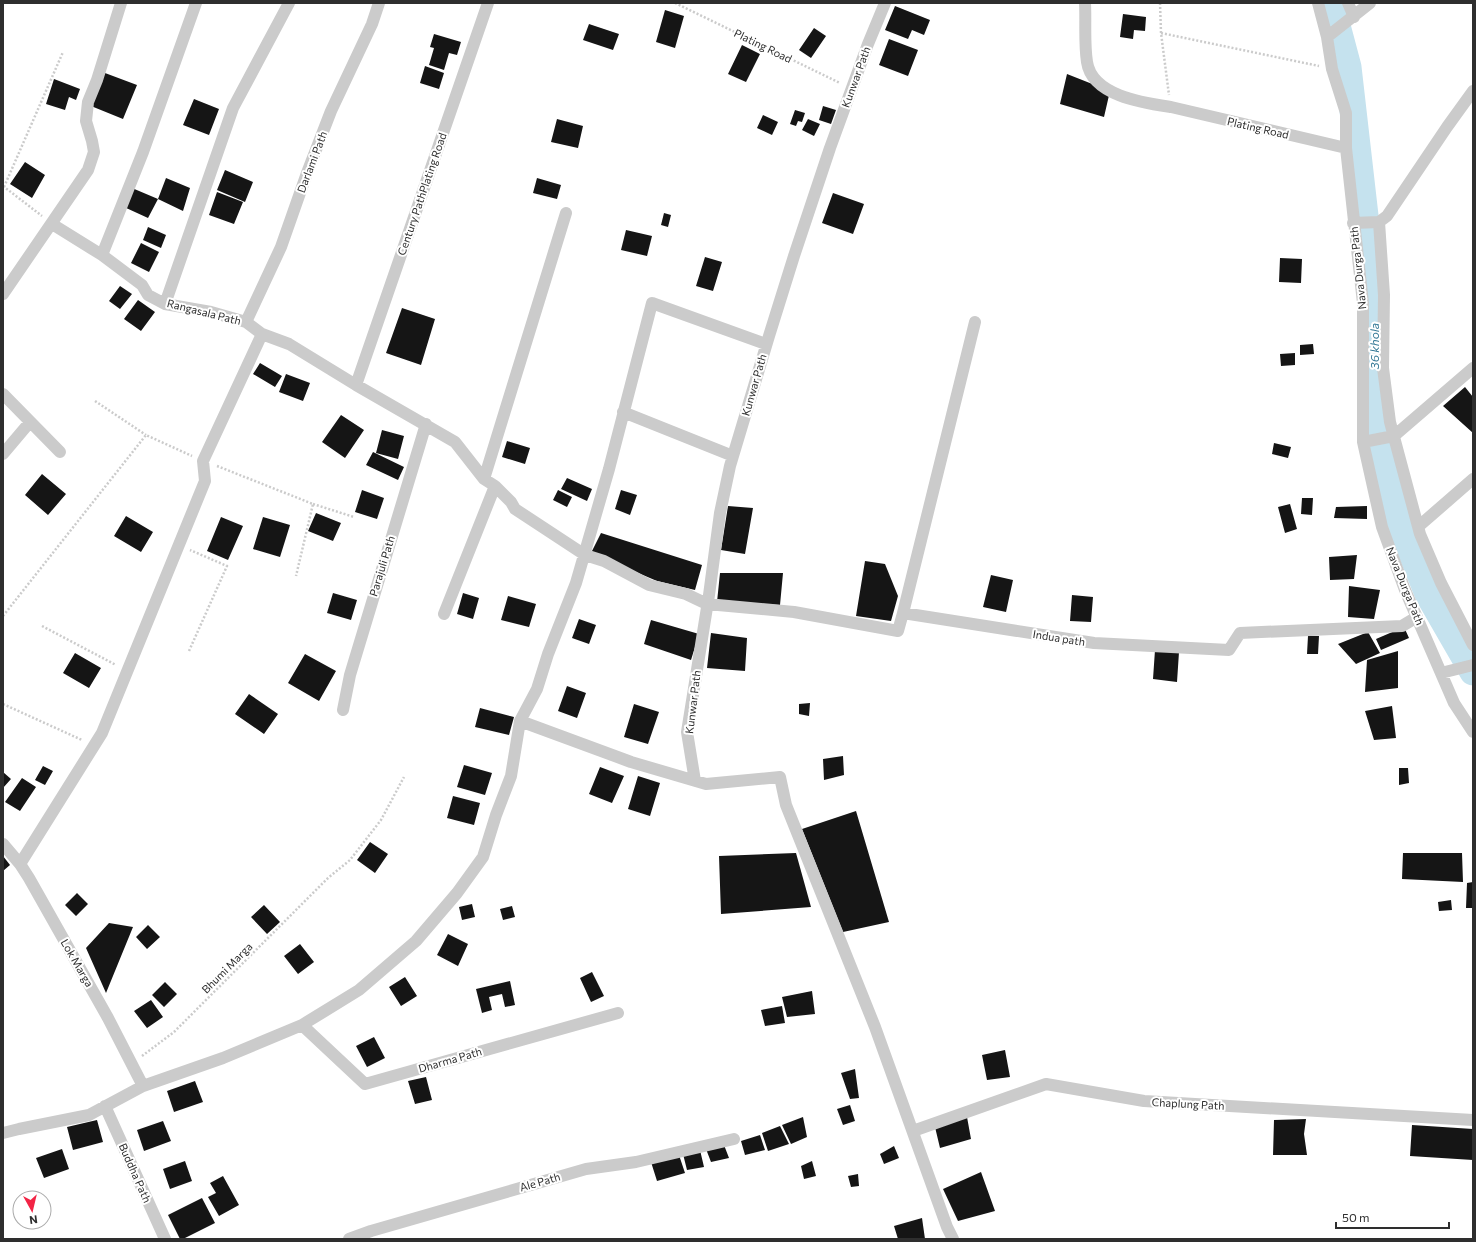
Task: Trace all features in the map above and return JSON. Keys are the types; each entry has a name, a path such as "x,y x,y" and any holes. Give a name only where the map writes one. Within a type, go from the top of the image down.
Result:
{"street":[{"path":"3,294 88,170 94,152 86,122 88,102 97,80 121,3"},
{"path":"102,255 143,152 196,3"},
{"path":"165,304 233,108 289,3"},
{"name":"Darlami Path","path":"246,322 281,247 312,159 331,111 372,24 379,3"},
{"name":"Century PathPlating Road","path":"356,385 488,3"},
{"name":"Kunwar Path","path":"695,780 687,732 720,513 733,456 766,344 825,162 885,3"},
{"path":"1085,3 1087,63 1097,84 1110,92 1150,104 1171,107"},
{"name":"Nava Durga Path","path":"1318,3 1327,36 1332,69 1346,113 1346,148 1353,223 1363,303 1363,442 1382,527 1405,590 1454,703 1473,732"},
{"path":"1348,3 1354,17"},
{"path":"1327,36 1354,17 1370,3"},
{"path":"1353,223 1379,222 1386,216 1446,127 1473,91"},
{"name":"Plating Road","path":"1171,107 1346,148"},
{"path":"484,479 566,213"},
{"path":"1379,222 1384,295 1383,368 1390,422 1420,534 1441,583 1473,645"},
{"name":"Rangasala Path","path":"52,224 102,255 142,285 148,295 165,304 211,312 246,322 262,334 289,344 356,385 455,442 484,479 495,486 511,502 515,509 585,555 604,561 649,585 686,594 707,604"},
{"path":"3,1133 89,1115 143,1086 222,1058 302,1025 359,990 416,941 457,893 483,857 496,815 511,776 520,721 537,689 548,654 585,555 652,303 766,344"},
{"path":"707,604 794,612 898,631 975,322"},
{"path":"20,864 102,733 205,481 202,461 262,334"},
{"path":"1363,442 1394,436 1473,368"},
{"path":"3,394 60,452"},
{"path":"623,412 733,456"},
{"path":"3,454 30,422"},
{"name":"Parajuli Path","path":"343,710 350,675 426,424"},
{"path":"1419,526 1473,479"},
{"path":"444,614 495,486"},
{"name":"Indua path","path":"903,613 1094,643 1229,650 1240,633 1402,626 1417,617"},
{"path":"1441,673 1473,664"},
{"path":"520,721 630,762 706,784 780,777 786,805 875,1027 953,1239"},
{"name":"Lok Marga","path":"3,844 20,864 108,1018 143,1086"},
{"name":"Dharma Path","path":"302,1025 365,1084 618,1013"},
{"name":"Chaplung Path","path":"913,1131 1046,1084 1144,1101 1473,1120"},
{"name":"Buddha Path","path":"105,1106 165,1239"},
{"name":"Ale Path","path":"350,1239 371,1231 586,1169 636,1162 734,1139"}],"path":[{"name":"Plating Road","path":"675,3 852,88"},
{"path":"1160,3 1161,33 1171,107"},
{"path":"1161,33 1332,69"},
{"path":"52,224 4,187 63,52"},
{"path":"95,401 146,435 202,461 313,504 354,517"},
{"path":"3,616 146,435"},
{"path":"296,576 313,504"},
{"path":"179,545 227,566 189,650"},
{"path":"42,626 128,671"},
{"path":"3,704 95,746"},
{"name":"Bhumi Marga","path":"132,1064 174,1032 328,878 350,860 380,820 404,777"}],"building":[{"path":"895,6 930,20 924,35 912,30 908,39 885,30"},
{"path":"665,10 684,16 675,48 656,42"},
{"path":"1123,14 1146,17 1145,31 1134,30 1133,39 1120,37"},
{"path":"589,24 619,34 613,50 583,40"},
{"path":"814,28 826,36 811,58 799,50"},
{"path":"434,34 461,42 457,55 449,53 444,70 429,65 434,48 430,47"},
{"path":"889,39 918,50 908,76 879,65"},
{"path":"742,45 760,54 746,82 728,74"},
{"path":"425,66 444,73 439,89 420,83"},
{"path":"105,73 137,85 123,119 91,106"},
{"path":"1067,74 1110,91 1104,117 1060,104"},
{"path":"54,79 80,89 76,100 69,97 65,110 46,104"},
{"path":"194,99 219,109 209,135 183,125"},
{"path":"823,106 836,110 831,124 819,120"},
{"path":"795,110 805,113 802,122 798,121 796,126 790,124"},
{"path":"763,115 778,122 772,135 757,128"},
{"path":"557,119 583,126 578,148 551,142"},
{"path":"808,119 820,124 814,136 802,130"},
{"path":"25,162 45,175 32,198 10,184"},
{"path":"225,170 253,182 245,202 217,190"},
{"path":"166,178 190,188 183,211 158,199"},
{"path":"537,178 561,185 557,199 533,193"},
{"path":"132,188 158,199 148,218 124,207"},
{"path":"217,192 243,202 234,224 209,215"},
{"path":"833,193 864,204 853,234 822,223"},
{"path":"664,213 671,215 668,227 661,225"},
{"path":"148,227 166,235 161,248 143,240"},
{"path":"626,230 652,236 647,256 621,250"},
{"path":"141,243 159,252 149,272 131,263"},
{"path":"705,257 722,262 713,291 696,286"},
{"path":"1280,258 1302,259 1301,283 1279,282"},
{"path":"120,286 132,294 120,309 109,301"},
{"path":"138,300 155,312 141,331 124,319"},
{"path":"402,308 435,319 421,365 386,353"},
{"path":"1313,344 1314,354 1300,355 1300,345"},
{"path":"1295,353 1295,365 1281,366 1280,354"},
{"path":"260,363 282,376 275,387 253,374"},
{"path":"286,374 310,383 303,401 279,392"},
{"path":"1465,387 1473,397 1473,433 1443,406"},
{"path":"341,415 364,430 345,458 322,442"},
{"path":"382,430 404,436 398,459 376,453"},
{"path":"507,441 530,448 525,464 502,457"},
{"path":"1274,443 1291,447 1288,458 1272,454"},
{"path":"373,452 404,467 398,480 366,465"},
{"path":"42,474 66,494 48,515 25,495"},
{"path":"567,478 592,489 587,501 561,489"},
{"path":"362,490 384,498 377,519 355,512"},
{"path":"558,490 572,497 567,507 553,500"},
{"path":"621,490 637,495 630,515 615,509"},
{"path":"1302,498 1313,498 1312,515 1301,514"},
{"path":"1290,504 1297,529 1285,533 1278,507"},
{"path":"728,506 753,508 745,554 721,550"},
{"path":"1367,506 1367,519 1334,518 1336,507"},
{"path":"316,513 341,523 333,541 308,531"},
{"path":"126,516 153,532 141,552 114,536"},
{"path":"221,517 243,526 228,560 207,551"},
{"path":"263,517 290,525 280,557 253,549"},
{"path":"601,533 702,565 695,590 657,581 591,553"},
{"path":"1357,555 1354,579 1330,580 1329,557"},
{"path":"865,561 885,564 898,596 891,621 856,616"},
{"path":"720,573 783,573 780,605 717,602"},
{"path":"991,575 1013,580 1006,612 983,607"},
{"path":"1349,586 1380,590 1374,619 1348,617"},
{"path":"333,593 357,600 351,620 327,613"},
{"path":"463,593 479,598 473,619 457,614"},
{"path":"1072,595 1093,597 1091,622 1070,621"},
{"path":"508,596 536,604 529,627 501,620"},
{"path":"579,619 596,625 589,644 572,638"},
{"path":"651,620 699,634 691,660 644,644"},
{"path":"1404,627 1409,638 1381,650 1376,639"},
{"path":"1368,632 1380,653 1356,664 1338,644"},
{"path":"711,633 747,638 745,671 707,668"},
{"path":"1308,636 1319,636 1318,654 1307,654"},
{"path":"1155,650 1179,652 1177,682 1153,679"},
{"path":"1398,651 1398,688 1365,692 1367,660"},
{"path":"75,653 101,668 89,688 63,673"},
{"path":"305,654 336,671 319,701 288,683"},
{"path":"567,686 586,693 577,718 558,711"},
{"path":"249,694 278,714 264,734 235,714"},
{"path":"810,703 809,716 799,714 799,704"},
{"path":"634,704 659,712 648,744 624,737"},
{"path":"1392,706 1396,738 1374,740 1365,711"},
{"path":"480,708 514,717 509,735 475,727"},
{"path":"843,756 844,775 824,780 823,759"},
{"path":"464,765 492,773 485,795 457,787"},
{"path":"43,766 53,771 45,785 35,780"},
{"path":"600,767 624,776 612,803 589,794"},
{"path":"1399,768 1408,768 1409,783 1399,785"},
{"path":"3,772 11,779 3,788"},
{"path":"638,776 660,783 650,816 628,809"},
{"path":"22,778 36,787 20,811 5,802"},
{"path":"453,796 480,803 474,825 447,818"},
{"path":"856,811 889,922 843,932 802,829"},
{"path":"370,842 388,854 375,873 357,860"},
{"path":"796,853 811,907 721,914 719,856"},
{"path":"1403,853 1462,853 1463,882 1402,879"},
{"path":"3,856 10,865 3,871"},
{"path":"1473,882 1473,908 1466,908 1467,883"},
{"path":"77,893 88,904 76,916 65,905"},
{"path":"1451,900 1452,910 1439,911 1438,902"},
{"path":"472,904 475,917 462,920 459,907"},
{"path":"264,905 280,922 267,934 251,917"},
{"path":"512,906 515,917 503,920 500,909"},
{"path":"109,923 133,927 106,993 86,948"},
{"path":"148,925 160,937 147,949 136,937"},
{"path":"448,934 468,944 458,966 437,955"},
{"path":"300,944 314,962 298,974 284,956"},
{"path":"592,972 604,996 591,1002 580,978"},
{"path":"405,977 417,996 401,1006 389,987"},
{"path":"510,981 515,1005 505,1007 502,994 489,997 492,1010 482,1013 476,989"},
{"path":"165,982 177,994 164,1007 152,995"},
{"path":"812,991 815,1014 787,1017 782,997"},
{"path":"151,1000 163,1017 147,1028 134,1011"},
{"path":"782,1006 785,1023 765,1026 761,1010"},
{"path":"374,1037 385,1058 367,1067 356,1046"},
{"path":"1005,1050 1010,1077 987,1080 982,1055"},
{"path":"855,1069 859,1098 850,1099 841,1073"},
{"path":"426,1077 432,1100 415,1104 408,1081"},
{"path":"195,1081 203,1102 174,1112 167,1091"},
{"path":"850,1105 855,1121 843,1125 837,1109"},
{"path":"803,1117 807,1137 791,1144 782,1125"},
{"path":"967,1117 971,1139 940,1148 935,1127"},
{"path":"1306,1119 1304,1134 1307,1155 1273,1155 1274,1120"},
{"path":"97,1120 103,1142 73,1150 67,1127"},
{"path":"163,1121 171,1141 144,1151 137,1130"},
{"path":"1412,1125 1473,1129 1473,1160 1410,1156"},
{"path":"780,1126 789,1144 768,1151 762,1133"},
{"path":"760,1135 765,1150 745,1155 741,1141"},
{"path":"724,1145 729,1158 711,1162 706,1149"},
{"path":"894,1146 899,1158 884,1164 880,1154"},
{"path":"62,1149 69,1169 44,1178 36,1158"},
{"path":"700,1150 704,1167 687,1170 683,1154"},
{"path":"679,1155 685,1173 657,1181 651,1162"},
{"path":"185,1161 192,1181 170,1189 163,1169"},
{"path":"812,1161 816,1176 804,1179 801,1166"},
{"path":"981,1172 995,1211 958,1221 943,1189"},
{"path":"858,1174 859,1186 851,1187 848,1176"},
{"path":"223,1176 239,1205 219,1216 208,1197 216,1193 210,1183"},
{"path":"202,1198 215,1223 183,1239 180,1239 168,1215"},
{"path":"922,1218 925,1239 898,1239 894,1226"}],"waterway":[{"name":"36 khola","path":"1331,3 1348,67 1375,303 1375,416 1397,516 1428,594 1473,672"}]}
